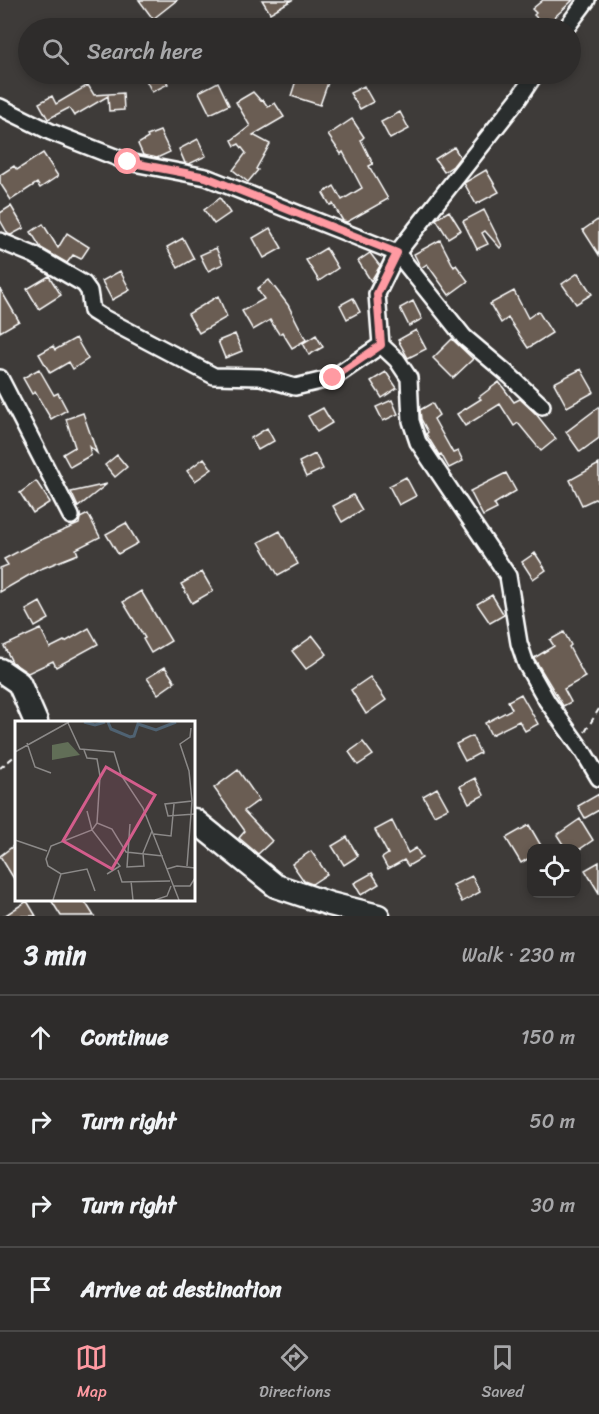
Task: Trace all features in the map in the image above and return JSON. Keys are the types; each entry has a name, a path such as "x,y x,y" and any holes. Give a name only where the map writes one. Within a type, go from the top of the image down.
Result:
{"main road":[{"path":"0,670 19,683 35,721"},
{"path":"195,821 276,886 330,904 378,916"}],"street":[{"path":"574,18 587,0"},
{"path":"528,84 397,253 377,294 381,345 397,360 409,378 411,421 418,442 508,576 519,643 526,664 547,701 599,778"},
{"path":"0,107 51,132 128,162 206,177 397,253 464,337 543,406"},
{"path":"0,241 34,255 84,284 89,291 92,311 214,376 260,377 295,387 333,378 381,345"},
{"path":"0,378 71,516"}],"path":[{"path":"578,744 599,709"},
{"path":"0,768 15,756"}],"building":[{"path":"139,0 177,0 154,18"},
{"path":"262,0 292,0 270,13"},
{"path":"543,0 573,0 554,18 537,18 532,9"},
{"path":"148,84 168,84 152,92"},
{"path":"219,84 229,105 210,114 199,92"},
{"path":"295,84 327,84 320,105 291,96"},
{"path":"88,85 94,95 123,93 124,110 109,111 108,96 74,116 69,108 48,119 39,103 52,96 56,104"},
{"path":"364,86 373,102 360,109 350,93"},
{"path":"253,92 268,107 275,103 284,117 253,135 270,144 256,169 258,170 248,182 233,170 246,153 239,144 235,146 232,140 250,126 236,102"},
{"path":"400,112 409,129 390,139 381,122"},
{"path":"352,119 364,137 361,140 373,164 369,166 388,199 347,222 343,221 323,193 334,186 342,200 362,188 343,152 341,154 328,135"},
{"path":"160,131 170,152 157,158 143,155 138,144 148,138 147,136"},
{"path":"198,139 206,156 189,164 185,163 179,149"},
{"path":"454,147 460,157 444,172 435,159"},
{"path":"43,153 58,176 40,188 37,183 11,200 0,183 0,175 14,166 17,170"},
{"path":"486,170 499,192 476,204 464,183"},
{"path":"220,198 230,213 214,224 204,210"},
{"path":"11,206 24,228 11,235 8,234 0,220 0,213"},
{"path":"484,210 502,246 500,248 485,231 482,233 488,244 477,249 463,221"},
{"path":"449,211 461,230 448,238 436,219"},
{"path":"599,219 599,255 583,230"},
{"path":"43,224 58,248 67,233 89,247 81,259 73,255 67,263 41,248 31,232"},
{"path":"270,228 282,248 264,258 253,238"},
{"path":"183,238 194,259 178,268 167,247"},
{"path":"440,240 454,267 456,265 468,281 449,295 427,264 421,268 414,254"},
{"path":"216,248 223,264 208,271 200,255"},
{"path":"326,248 338,268 319,281 306,260"},
{"path":"370,253 380,266 371,281 358,261"},
{"path":"120,271 130,290 112,300 102,281"},
{"path":"578,273 592,294 576,304 562,284"},
{"path":"49,276 61,295 39,309 27,289"},
{"path":"269,280 288,305 306,340 292,348 282,332 279,334 270,320 253,330 242,311 264,299 257,289"},
{"path":"0,289 19,321 0,332"},
{"path":"514,291 528,318 538,311 552,333 528,348 508,318 501,323 490,304"},
{"path":"218,296 227,317 199,333 188,314"},
{"path":"353,298 360,312 347,319 340,305"},
{"path":"413,301 422,319 409,326 400,308"},
{"path":"416,330 426,349 408,358 398,340"},
{"path":"235,334 242,351 225,358 218,341"},
{"path":"316,335 323,347 309,355 303,343"},
{"path":"76,338 88,359 73,369 69,362 50,373 39,354 53,346 55,350"},
{"path":"452,339 473,359 453,378 433,358"},
{"path":"39,369 54,395 58,393 67,410 51,419 35,392 32,394 23,378"},
{"path":"581,369 594,392 567,407 554,383"},
{"path":"386,372 397,388 382,398 371,381"},
{"path":"499,382 514,402 520,399 536,414 556,439 541,451 518,423 514,426 500,404 465,426 457,414 481,399 479,397"},
{"path":"392,400 398,414 383,421 376,407"},
{"path":"432,403 439,415 434,419 453,453 458,451 463,461 449,468 426,434 428,432 421,419 420,410"},
{"path":"599,407 599,438 580,452 566,432"},
{"path":"323,408 332,423 317,432 308,416"},
{"path":"83,413 97,453 89,446 91,455 70,467 63,454 75,447 66,419"},
{"path":"267,428 274,441 258,450 251,438"},
{"path":"315,454 323,469 306,477 299,462"},
{"path":"117,455 127,467 115,477 105,465"},
{"path":"204,458 212,469 195,481 187,471"},
{"path":"599,464 599,497 582,505 570,480"},
{"path":"506,473 516,491 494,504 497,509 483,516 470,491"},
{"path":"406,477 416,496 399,505 389,486"},
{"path":"36,481 50,502 33,513 20,493"},
{"path":"107,484 78,507 71,492"},
{"path":"353,495 362,510 342,522 333,506"},
{"path":"88,514 100,537 76,549 78,554 38,570 0,592 0,568 8,565 4,559 38,541 79,524 80,518"},
{"path":"126,523 138,543 118,554 106,534"},
{"path":"280,531 298,564 278,575 259,542"},
{"path":"535,553 546,570 533,579 522,562"},
{"path":"202,572 213,591 192,603 181,584"},
{"path":"141,591 171,641 151,653 143,639 145,638 123,602"},
{"path":"492,595 504,615 490,623 477,604"},
{"path":"40,602 49,619 35,627 26,610"},
{"path":"89,628 98,644 56,667 53,661 28,673 12,662 4,646 41,629 50,648"},
{"path":"564,632 571,645 569,647 585,677 564,689 571,702 563,706 534,658 554,646 550,640"},
{"path":"313,636 327,654 306,669 292,651"},
{"path":"165,667 175,682 158,694 147,678"},
{"path":"370,677 386,700 366,714 351,690"},
{"path":"521,694 538,724 525,731 519,721 491,735 485,723 512,709 508,701"},
{"path":"472,736 480,753 465,761 456,744"},
{"path":"363,742 373,755 358,765 349,752"},
{"path":"238,770 259,800 244,811 272,841 258,854 239,838 245,831 214,788"},
{"path":"475,778 484,795 469,803 460,786"},
{"path":"437,788 448,808 434,815 423,796"},
{"path":"599,794 599,810 585,818 578,806"},
{"path":"580,819 593,840 581,848 581,844 563,844 557,835"},
{"path":"392,821 408,853 416,848 422,858 408,866 404,860 388,869 382,858 388,854 375,830"},
{"path":"529,825 540,844 527,844 527,859 521,863 506,838"},
{"path":"347,837 358,856 344,865 332,846"},
{"path":"15,845 15,880 0,856"},
{"path":"311,851 327,874 312,884 304,881 292,864"},
{"path":"599,862 599,893 585,870"},
{"path":"372,873 379,884 361,895 354,883"},
{"path":"472,876 480,892 462,902 453,885"},
{"path":"27,901 36,916 4,916"},
{"path":"52,901 85,901 94,916 61,916"}],"route":[{"path":"128,162 206,177 397,253 377,294 381,345 333,378"}]}
